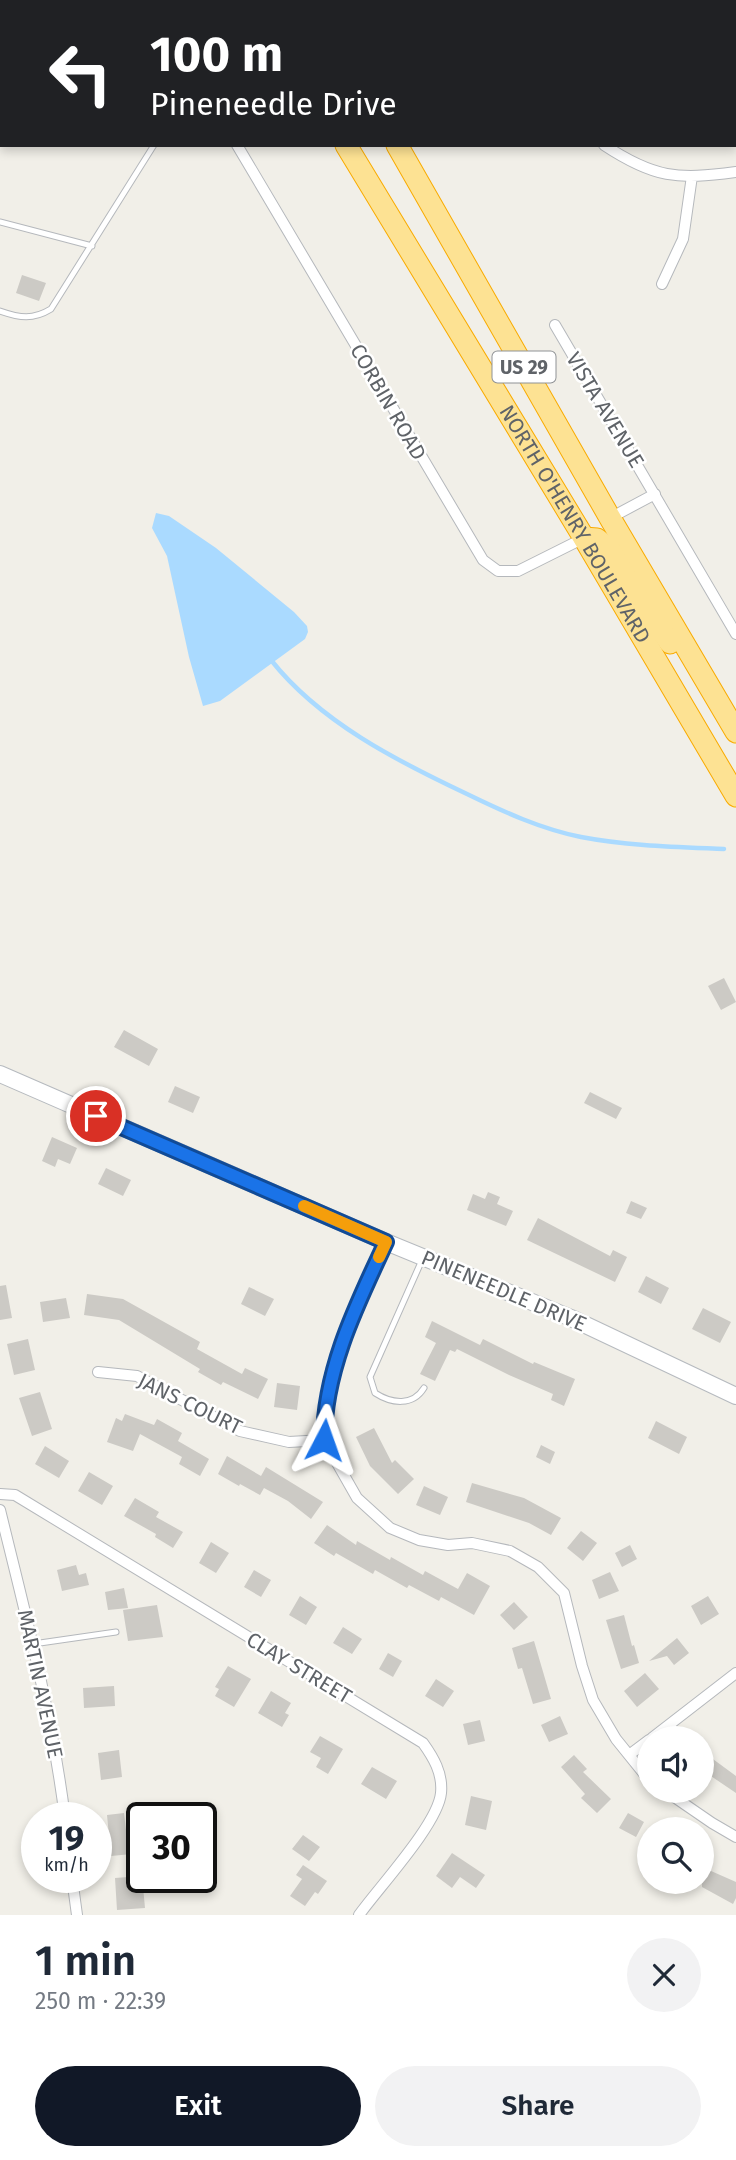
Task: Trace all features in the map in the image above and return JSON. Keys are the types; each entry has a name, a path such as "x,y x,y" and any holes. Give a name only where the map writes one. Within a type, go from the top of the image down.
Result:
{"highway":[{"path":"330,147 433,291"},
{"name":"NORTH O'HENRY BOULEVARD","path":"347,147 584,538 736,796"},
{"name":"NORTH O'HENRY BOULEVARD","path":"398,147 736,732"},
{"path":"584,538 597,540 610,550 654,621 736,732"}],"street":[{"name":"CORBIN ROAD","path":"238,147 483,560 498,571 517,571 584,538"},
{"path":"607,147 632,163 664,175 692,176 736,172"},
{"path":"662,284 683,239 692,176"},
{"name":"VISTA AVENUE","path":"555,325 736,634"},
{"path":"610,518 655,494"},
{"name":"PINENEEDLE DRIVE","path":"0,1074 386,1242 571,1318 736,1396"},
{"path":"386,1242 351,1320 332,1377 324,1421 324,1440 357,1498 390,1528 419,1540 448,1545 472,1543 510,1551 538,1567 564,1593 593,1700 616,1739 637,1765"},
{"name":"JANS COURT","path":"98,1372 137,1376 240,1431 289,1442 324,1440"},
{"name":"CLAY STREET","path":"0,1494 15,1496 423,1743 437,1762 441,1792 433,1818 359,1915"},
{"name":"MARTIN AVENUE","path":"0,1510 33,1644 63,1802"},
{"path":"667,1726 736,1673"},
{"path":"629,1755 637,1749"},
{"path":"682,1803 712,1824 736,1836"},
{"path":"74,1893 77,1915"}],"lane":[{"path":"0,311 19,318 38,317 51,309 154,147"},
{"path":"0,222 92,246"},
{"path":"424,1258 370,1377 375,1394 394,1401 413,1400 424,1388"},
{"path":"33,1644 116,1632"}],"water":[{"path":"156,513 169,516 216,548 294,612 307,626 305,639 220,701 203,706 189,657 167,556 152,528"}],"building":[{"path":"22,275 46,283 39,301 16,293"},
{"path":"724,978 736,1002 721,1010 708,986"},
{"path":"124,1030 158,1049 149,1066 114,1047"},
{"path":"175,1086 200,1097 193,1113 168,1102"},
{"path":"590,1092 622,1108 616,1119 584,1103"},
{"path":"52,1137 77,1148 70,1164 58,1159 55,1167 42,1161"},
{"path":"106,1168 131,1180 123,1196 98,1184"},
{"path":"488,1192 500,1197 497,1204 513,1211 506,1226 467,1210 473,1194 485,1199"},
{"path":"631,1201 647,1208 641,1219 626,1213"},
{"path":"538,1218 610,1256 613,1250 627,1257 615,1282 527,1240"},
{"path":"646,1276 669,1288 661,1304 638,1292"},
{"path":"6,1285 12,1318 0,1320 0,1286"},
{"path":"249,1287 274,1299 265,1316 241,1304"},
{"path":"87,1294 123,1299 200,1342 197,1349 242,1374 245,1368 268,1379 258,1399 223,1382 221,1385 198,1372 200,1369 119,1320 84,1315"},
{"path":"66,1298 70,1318 43,1322 40,1302"},
{"path":"703,1308 731,1322 720,1343 692,1329"},
{"path":"432,1321 480,1345 483,1339 533,1364 534,1362 575,1379 564,1406 551,1400 553,1394 457,1349 455,1352 450,1350 435,1381 420,1374 436,1343 425,1337"},
{"path":"28,1339 35,1370 14,1375 7,1344"},
{"path":"277,1383 300,1386 297,1410 274,1407"},
{"path":"40,1392 52,1429 32,1436 19,1398"},
{"path":"125,1414 154,1425 157,1419 182,1433 178,1441 209,1459 200,1476 179,1464 182,1457 140,1434 133,1451 107,1442 116,1418 122,1421"},
{"path":"656,1421 687,1437 679,1454 648,1438"},
{"path":"374,1428 392,1463 395,1460 414,1479 398,1494 370,1466 356,1437"},
{"path":"541,1445 555,1452 550,1464 536,1457"},
{"path":"45,1446 69,1461 59,1478 35,1464"},
{"path":"227,1456 261,1476 266,1467 323,1502 311,1519 288,1501 264,1488 260,1495 240,1484 239,1486 218,1474"},
{"path":"89,1472 113,1486 102,1505 78,1491"},
{"path":"472,1483 524,1498 561,1518 551,1535 529,1523 466,1502"},
{"path":"424,1486 448,1497 440,1515 416,1505"},
{"path":"135,1498 159,1512 156,1517 183,1532 173,1548 155,1537 156,1534 124,1516"},
{"path":"327,1525 356,1545 357,1541 390,1560 391,1557 423,1575 425,1571 458,1589 467,1573 490,1586 474,1615 441,1597 439,1601 409,1585 407,1588 375,1570 373,1574 336,1553 334,1556 314,1543"},
{"path":"581,1531 597,1543 583,1561 567,1548"},
{"path":"211,1542 229,1553 216,1573 199,1563"},
{"path":"630,1545 637,1559 622,1567 615,1553"},
{"path":"76,1565 79,1575 86,1573 89,1585 62,1591 57,1570"},
{"path":"254,1570 271,1580 261,1597 244,1587"},
{"path":"610,1572 619,1591 599,1599 592,1580"},
{"path":"124,1588 128,1608 108,1610 105,1592"},
{"path":"300,1596 317,1607 306,1625 289,1615"},
{"path":"708,1596 719,1614 701,1625 691,1606"},
{"path":"514,1602 528,1617 514,1630 500,1615"},
{"path":"157,1605 163,1637 128,1641 123,1610"},
{"path":"624,1615 639,1663 621,1669 606,1620"},
{"path":"343,1627 362,1639 352,1654 333,1643"},
{"path":"677,1638 689,1653 674,1665 667,1656 649,1661"},
{"path":"534,1641 551,1699 533,1704 522,1668 518,1669 512,1648"},
{"path":"388,1653 402,1661 393,1677 379,1669"},
{"path":"228,1666 251,1679 234,1707 215,1696 219,1689 215,1687"},
{"path":"645,1673 659,1689 637,1707 624,1691"},
{"path":"436,1679 454,1691 443,1707 425,1696"},
{"path":"114,1686 115,1706 84,1708 83,1688"},
{"path":"271,1691 291,1703 285,1713 289,1715 282,1727 258,1713"},
{"path":"560,1716 568,1734 549,1742 541,1725"},
{"path":"480,1720 485,1741 468,1745 463,1724"},
{"path":"320,1736 343,1749 328,1774 316,1767 321,1758 310,1752"},
{"path":"119,1750 122,1777 101,1780 98,1753"},
{"path":"574,1755 587,1769 583,1772 611,1799 597,1813 581,1798 585,1794 561,1767"},
{"path":"714,1760 736,1776 736,1793 714,1778"},
{"path":"372,1767 397,1781 386,1799 361,1784"},
{"path":"471,1796 492,1801 486,1830 465,1825"},
{"path":"124,1813 126,1855 112,1856 112,1814"},
{"path":"628,1813 637,1818 636,1837 619,1828"},
{"path":"303,1835 320,1847 309,1861 292,1849"},
{"path":"452,1853 485,1875 476,1888 460,1877 452,1888 436,1876"},
{"path":"303,1865 327,1881 305,1906 290,1896 302,1879 296,1875"},
{"path":"714,1872 736,1882 736,1898 733,1904 714,1894"},
{"path":"126,1877 126,1893 144,1893 145,1908 117,1910 115,1878"}],"waterway":[{"path":"271,660 312,702 361,738 414,768 537,825 599,840 652,846 724,849"}],"slow traffic":[{"path":"304,1206 386,1242 379,1257"}],"route":[{"path":"96,1116 386,1242 351,1320 332,1377 324,1421 324,1440"}]}
